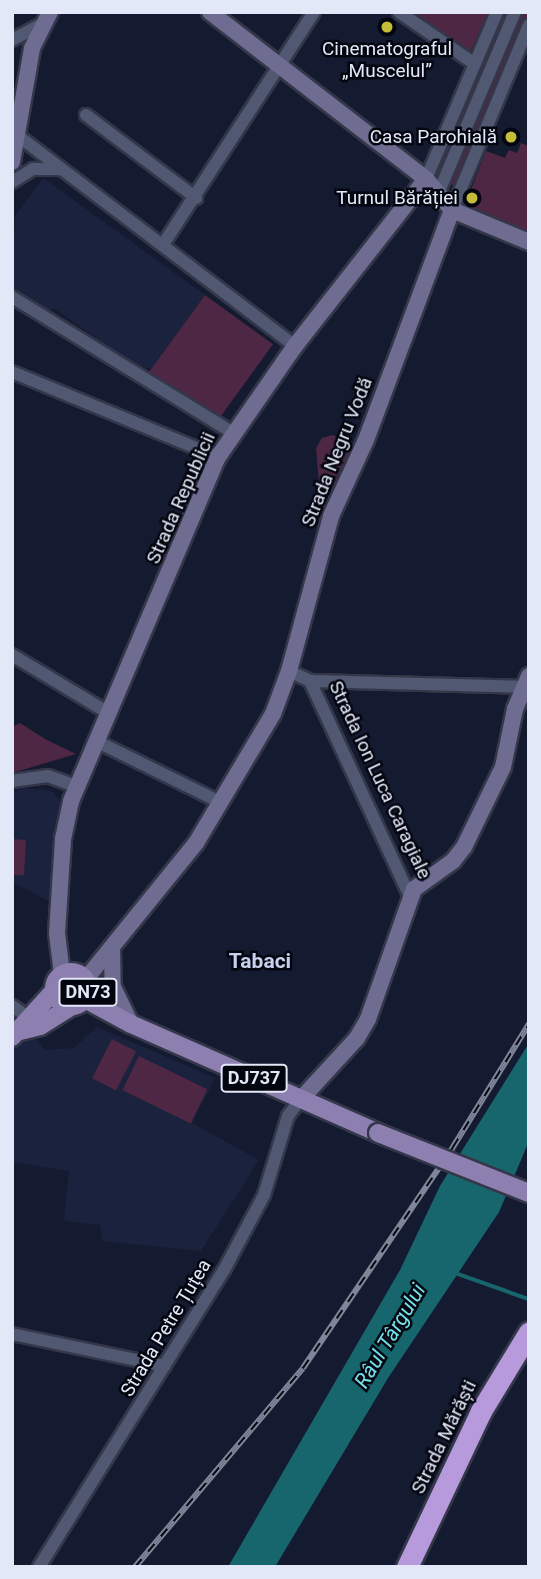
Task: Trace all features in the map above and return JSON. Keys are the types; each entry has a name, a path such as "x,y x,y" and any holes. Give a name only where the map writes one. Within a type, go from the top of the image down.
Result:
{"highway":[{"name":"Strada Mărăști","path":"407,1567 469,1433 521,1354 529,1332"}],"main road":[{"name":"DN73","path":"77,973 85,979 78,1003 40,1026 20,1028 54,992 62,974 77,973"},
{"name":"DN73","path":"54,992 62,1004 78,1003"},
{"path":"78,1003 131,1024"},
{"name":"DJ737","path":"131,1024 378,1133 529,1193"}],"street":[{"path":"210,12 280,69 426,179 452,210 529,242"},
{"path":"164,243 280,69 314,12"},
{"path":"398,12 475,64"},
{"name":"Strada Republicii","path":"62,974 57,943 63,839 76,786 218,457 295,346 426,179 497,12"},
{"path":"438,194 515,12"},
{"path":"12,40 47,18"},
{"path":"12,162 32,48 47,18"},
{"name":"Strada Negru Vodă","path":"85,979 175,872 222,803 263,732 289,671 331,516 366,440 452,210 529,24"},
{"path":"86,115 195,198"},
{"path":"18,135 164,243 295,346"},
{"path":"12,183 33,169 67,171"},
{"path":"12,297 233,433"},
{"path":"12,372 218,457"},
{"path":"12,656 107,712"},
{"name":"Strada Ion Luca Caragiale","path":"289,671 310,681 410,896 368,1019 357,1038 301,1099"},
{"path":"310,681 526,682 503,767 464,847 410,896"},
{"path":"96,741 222,803"},
{"path":"12,781 48,776 76,786"},
{"path":"112,948 113,987 131,1024"},
{"path":"12,1006 20,1028"},
{"name":"Strada Petre Țuțea","path":"40,1567 165,1366 264,1195 288,1116 301,1099"},
{"path":"12,1334 165,1366"}],"shaded area":[{"path":"404,12 488,12 469,55"},
{"path":"502,12 529,12 529,20 458,188 430,173"},
{"path":"521,143 529,146 529,236 471,213 478,195 470,192 486,151 505,158 509,150 517,153"},
{"path":"43,178 205,295 151,369 133,364 55,309 41,310 12,289 15,216"},
{"path":"205,295 273,344 217,421 149,372"},
{"path":"333,435 346,441 349,453 330,490 319,483 316,448 322,438"},
{"path":"20,723 76,754 12,773 12,727"},
{"path":"25,788 52,791 60,801 56,905 12,882 12,792"},
{"path":"12,839 26,840 24,875 12,875"},
{"path":"97,1027 215,1078 192,1123 259,1160 201,1251 102,1241 100,1225 64,1221 69,1171 12,1162 12,1045 29,1031 45,1050 74,1048"},
{"path":"112,1039 136,1051 116,1090 92,1078"},
{"path":"139,1056 207,1089 191,1123 122,1090"}],"water":[{"name":"Râul Târgului","path":"529,1043 529,1141 499,1212 388,1378 275,1567 228,1567 400,1270 440,1186"}],"waterway":[{"path":"455,1273 529,1299"}],"railway":[{"path":"135,1567 303,1368 453,1147 529,1024"}],"place":[{"name":"Cinematograful „Muscelul”","path":"387,27"},
{"name":"Casa Parohială","path":"511,137"},
{"name":"Turnul Bărăției","path":"472,198"}],"district":[{"name":"Tabaci","path":"260,961"}]}
